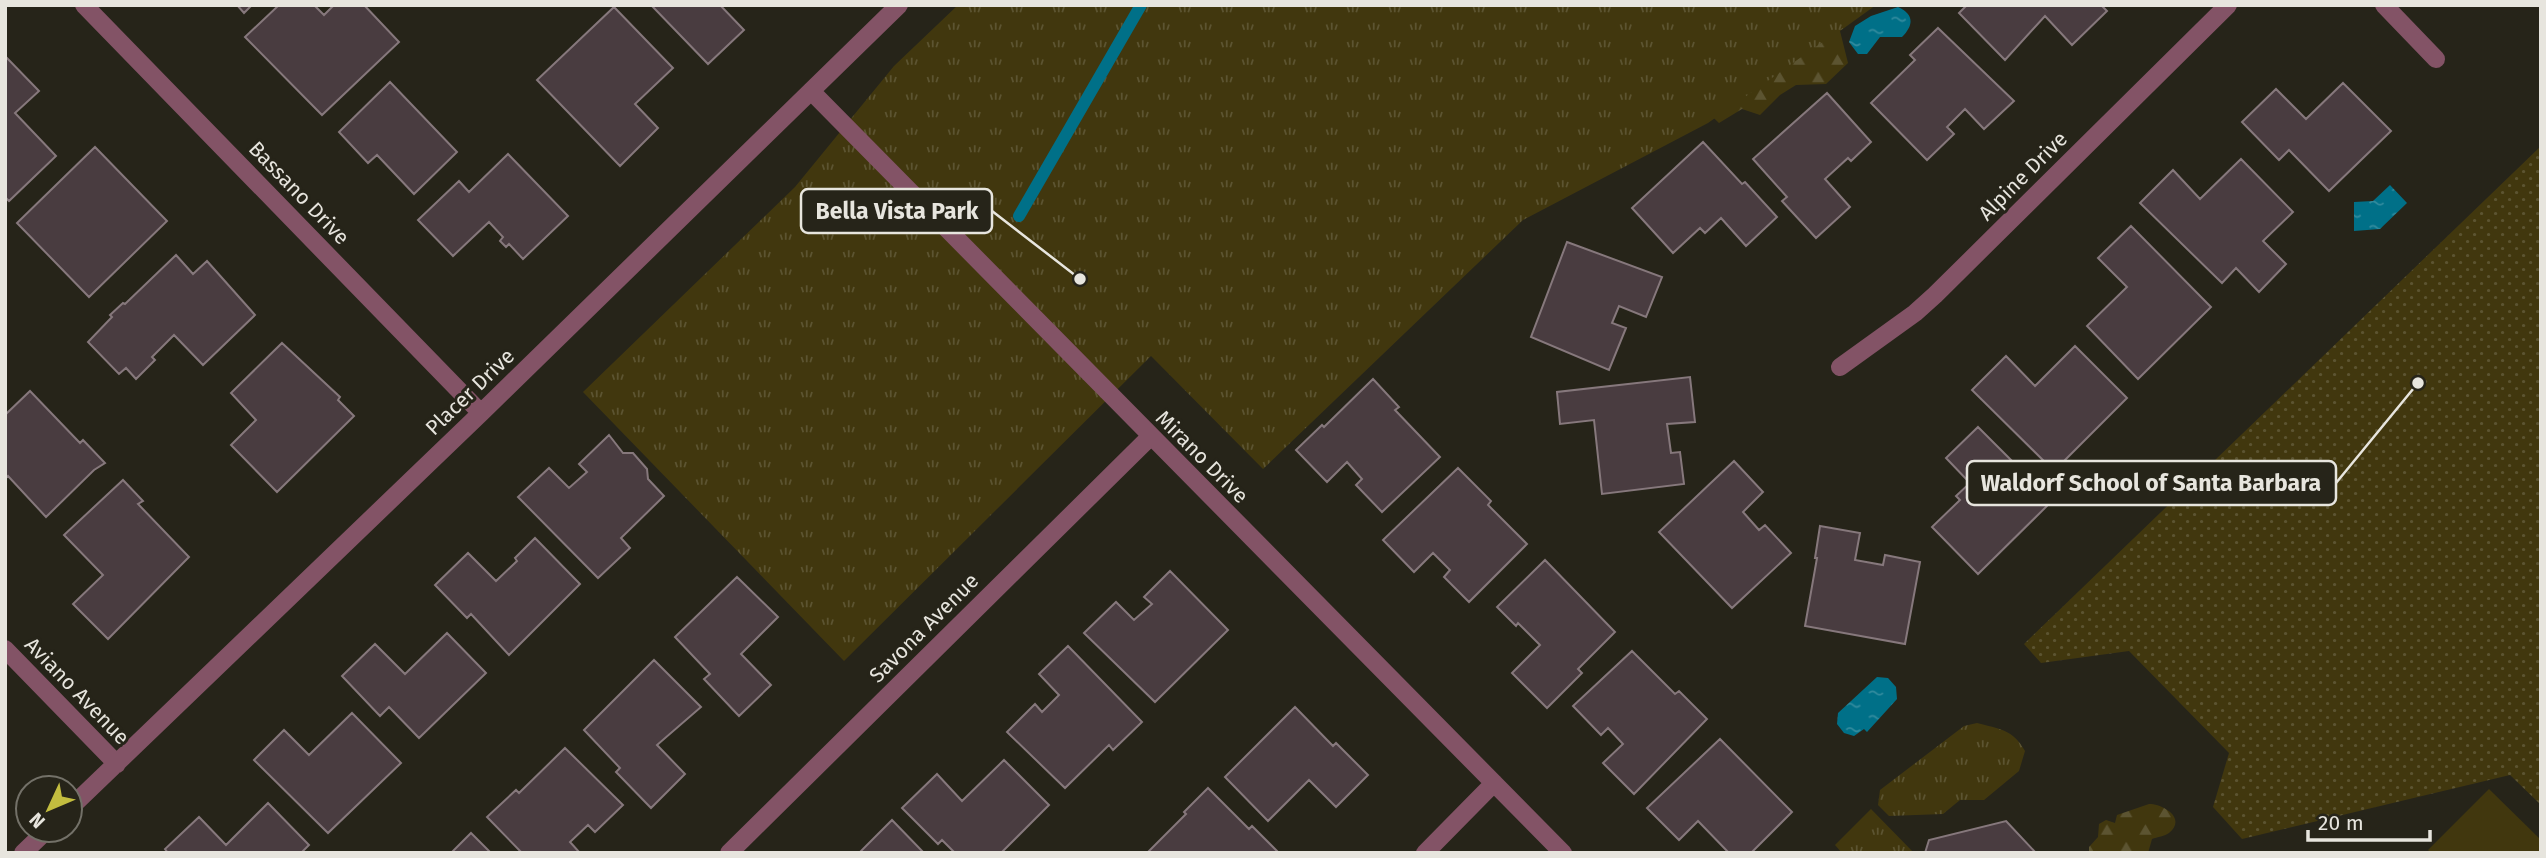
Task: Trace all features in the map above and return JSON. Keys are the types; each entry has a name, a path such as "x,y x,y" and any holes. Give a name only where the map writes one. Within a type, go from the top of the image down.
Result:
{"street":[{"name":"Bassano Drive","path":"84,5 481,413"},
{"name":"Placer Drive","path":"84,795 899,5"},
{"name":"Alpine Drive","path":"1840,367 1935,295 2228,5"},
{"path":"2384,5 2436,59"},
{"name":"Mirano Drive","path":"811,91 1563,853"},
{"name":"Savona Avenue","path":"729,853 1150,437"},
{"name":"Aviano Avenue","path":"5,649 117,764"},
{"path":"1425,853 1494,783"}],"green space":[{"path":"958,5 1875,5 1708,123 1523,220 1263,469 1151,356 844,661 583,392 795,187 894,66"},
{"path":"1632,5 1876,5 1840,31 1848,63 1826,84 1796,85 1780,95 1760,115 1742,109 1719,123 1692,97"},
{"path":"2541,146 2541,805 2510,775 2242,839 2213,807 2229,753 2129,651 2041,663 2024,644"},
{"path":"1977,723 2005,731 2016,738 2025,751 2019,771 1984,800 1960,800 1943,814 1889,816 1878,805 1880,790 1964,726"},
{"path":"2489,789 2541,840 2541,853 2431,853 2428,850"},
{"path":"2149,804 2166,809 2175,822 2169,833 2152,839 2148,853 2089,853 2089,847 2098,837 2099,824 2106,820 2115,823 2117,815"},
{"path":"1871,809 1914,853 1842,853 1835,845"}],"water":[{"path":"1898,7 1909,16 1910,24 1906,33 1902,37 1880,37 1867,54 1858,54 1849,42 1855,26 1871,16"},
{"path":"2390,185 2407,203 2380,229 2354,231 2354,202 2373,201"},
{"path":"1877,677 1888,678 1896,687 1897,699 1867,732 1864,729 1854,736 1844,733 1837,724 1838,713"}],"building":[{"path":"237,5 252,5 244,13"},
{"path":"279,5 314,5 324,15 334,5 364,5 399,42 322,115 245,37"},
{"path":"651,5 720,5 744,30 708,64"},
{"path":"1967,5 2101,5 2107,11 2072,45 2045,16 2005,60 1959,13"},
{"path":"614,7 673,68 635,104 658,128 620,166 537,80"},
{"path":"1938,28 2014,101 1984,129 1965,109 1947,127 1954,134 1927,160 1871,103 1915,60 1910,55"},
{"path":"5,56 39,91 15,113 56,156 9,201 5,197"},
{"path":"390,82 457,152 414,194 377,155 368,163 339,132"},
{"path":"2343,83 2391,131 2329,191 2289,150 2279,160 2242,122 2276,89 2306,119"},
{"path":"1827,93 1871,142 1851,161 1848,158 1825,179 1850,207 1816,238 1782,201 1787,197 1753,159"},
{"path":"1703,142 1777,217 1746,246 1721,218 1705,233 1700,228 1673,253 1632,208"},
{"path":"95,147 167,221 89,297 17,223"},
{"path":"508,154 568,216 523,259 509,244 506,247 500,241 503,237 489,222 453,256 418,220 459,181 469,192"},
{"path":"2241,159 2293,212 2263,241 2286,264 2259,292 2236,268 2222,283 2140,203 2173,170 2200,199"},
{"path":"2131,226 2211,307 2138,379 2087,326 2127,287 2098,258"},
{"path":"1567,242 1662,277 1646,317 1619,306 1612,323 1626,328 1609,370 1531,337"},
{"path":"176,255 193,274 207,261 255,315 203,365 174,335 152,357 155,360 136,379 126,368 119,374 88,342 112,317 110,315"},
{"path":"282,343 340,397 338,400 354,416 277,492 231,445 256,420 231,393"},
{"path":"2075,346 2127,398 2054,471 1972,390 2006,356 2035,386"},
{"path":"1690,377 1695,422 1667,424 1671,453 1680,452 1684,484 1602,494 1594,420 1560,424 1557,392"},
{"path":"1373,379 1399,407 1395,410 1440,457 1382,512 1356,485 1362,479 1347,462 1327,482 1296,450"},
{"path":"30,391 80,443 83,440 105,463 94,470 46,517 8,476 5,479 5,415"},
{"path":"1978,427 2052,501 1978,574 1932,527 1960,500 1956,496 1970,483 1946,458"},
{"path":"609,435 623,453 633,453 647,469 648,479 664,496 621,538 630,548 598,578 518,497 549,468 569,488 587,472 579,464"},
{"path":"1734,461 1763,492 1743,512 1759,530 1765,525 1791,553 1732,608 1659,532"},
{"path":"1458,468 1491,501 1488,505 1527,544 1469,602 1444,577 1450,570 1433,553 1414,572 1383,540"},
{"path":"123,480 143,501 138,504 189,557 108,639 73,604 103,575 64,535"},
{"path":"1820,526 1860,533 1855,560 1883,565 1885,555 1920,562 1905,644 1805,626"},
{"path":"535,538 580,584 509,655 471,614 467,618 435,585 468,553 496,581 517,561 515,558"},
{"path":"1545,560 1615,632 1578,669 1582,673 1547,708 1512,673 1540,645 1497,607"},
{"path":"1170,571 1228,630 1155,702 1084,633 1116,602 1134,620 1152,604 1144,597"},
{"path":"737,577 778,617 741,654 771,685 739,716 704,679 710,674 675,637"},
{"path":"447,633 486,673 419,738 389,707 380,716 342,676 375,644 405,674"},
{"path":"1068,646 1142,722 1113,750 1109,745 1065,788 1007,732 1035,704 1042,712 1059,695 1039,674"},
{"path":"1632,651 1675,694 1679,691 1707,719 1634,794 1603,763 1623,744 1608,728 1601,735 1573,706"},
{"path":"654,660 701,707 657,745 685,774 651,808 616,772 620,768 584,730"},
{"path":"1295,707 1333,746 1336,743 1368,775 1336,807 1309,780 1268,821 1225,777"},
{"path":"352,713 401,763 328,833 254,760 284,730 309,755"},
{"path":"1720,739 1792,812 1751,853 1729,853 1698,821 1679,840 1647,808"},
{"path":"565,748 623,805 595,832 588,825 570,842 580,853 522,853 487,817 516,790 519,793"},
{"path":"1004,760 1049,805 1001,853 955,853 942,840 938,844 902,808 937,774 962,801"},
{"path":"1208,788 1249,829 1252,826 1279,853 1147,853"},
{"path":"268,803 309,845 301,853 168,853 165,849 199,817 226,845"},
{"path":"892,820 924,853 860,852"},
{"path":"2006,821 2036,853 1925,853 1929,840"},
{"path":"471,833 491,853 451,853"}],"waterway":[{"path":"1019,216 1141,5"}],"place":[{"name":"Bella Vista Park","path":"1080,279"},
{"name":"Waldorf School of Santa Barbara","path":"2418,383"}]}
